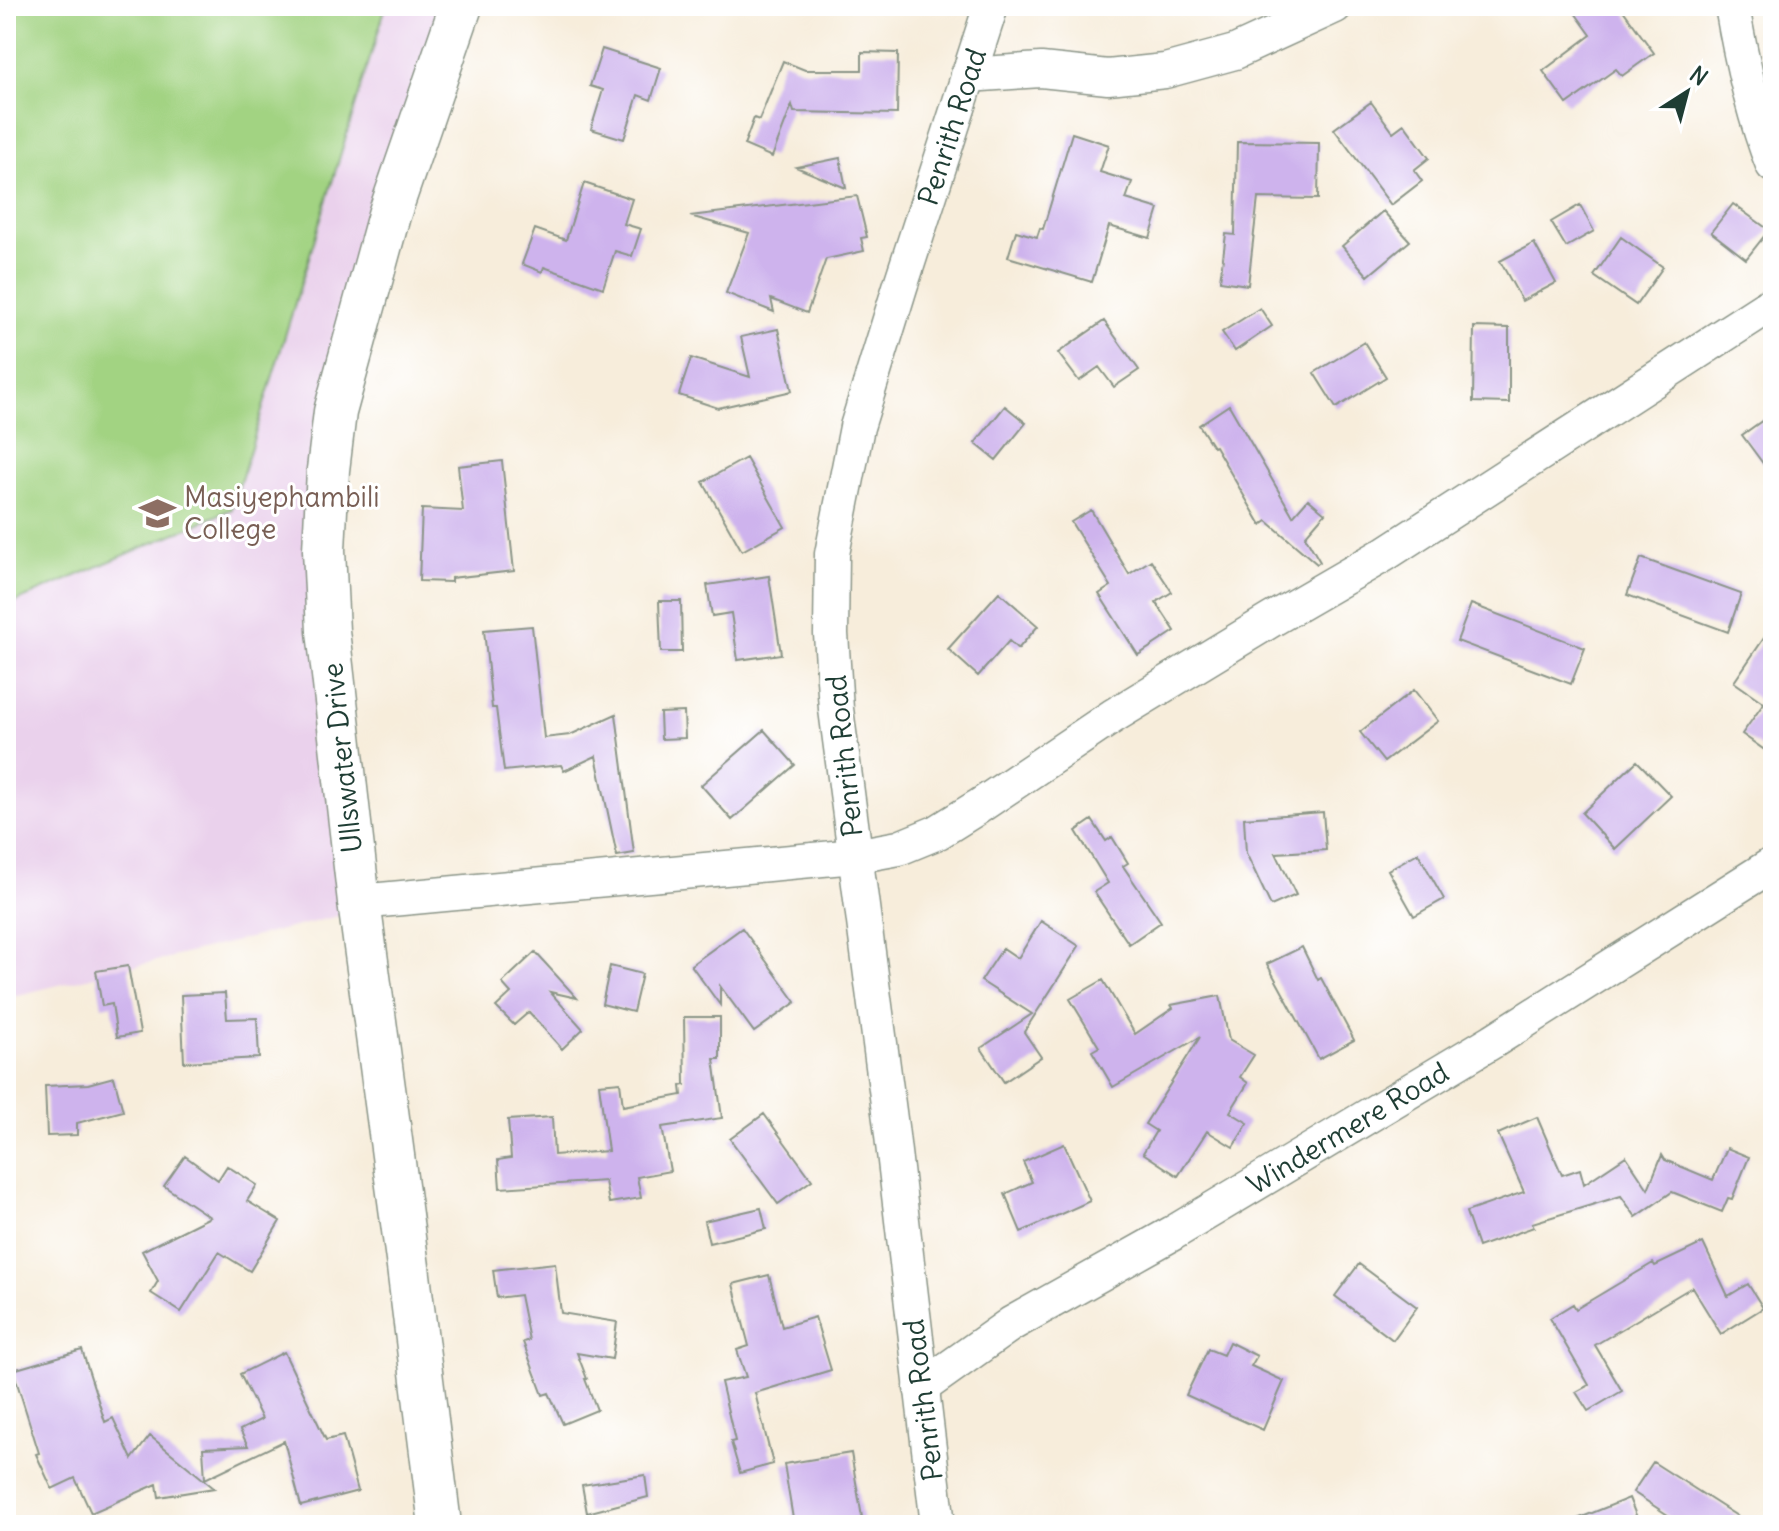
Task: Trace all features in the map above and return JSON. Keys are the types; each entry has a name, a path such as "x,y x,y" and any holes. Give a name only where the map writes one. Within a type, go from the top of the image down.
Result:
{"street":[{"name":"Ullswater Drive","path":"440,1525 359,902 328,631 324,550 335,412 389,215 461,6"},
{"name":"Penrith Road","path":"938,1525 891,1127 836,709 831,634 832,554 857,427 991,6"},
{"path":"968,75 1041,70 1108,77 1165,71 1235,52 1335,6"},
{"path":"1732,6 1763,140 1773,165"},
{"path":"359,902 855,856 899,848 938,832 1113,716 1385,554 1773,303"},
{"name":"Windermere Road","path":"921,1388 1011,1324 1173,1233 1493,1041 1773,864"}],"shaded area":[{"name":"Masiyephambili College","path":"6,6 448,6 323,403 346,914 6,998"}],"green space":[{"path":"6,6 386,6 232,509 6,606"}],"building":[{"path":"1570,6 1620,6 1654,53 1622,76 1616,69 1567,104 1543,71 1591,35"},
{"path":"602,49 661,68 651,100 638,95 624,139 591,129 603,90 590,86"},
{"path":"862,52 898,53 897,114 794,112 792,105 772,157 744,145 754,118 759,120 783,61 805,70 862,70"},
{"path":"1371,102 1393,132 1404,124 1429,158 1414,170 1422,181 1391,205 1334,129"},
{"path":"1072,133 1109,145 1100,172 1132,182 1126,199 1159,209 1150,238 1109,226 1092,282 1008,257 1016,231 1037,237 1040,228 1043,229"},
{"path":"1237,142 1319,143 1318,199 1258,198 1248,285 1220,281 1226,234 1235,235"},
{"path":"840,158 846,188 796,167"},
{"path":"584,183 632,199 624,224 641,229 632,256 615,251 603,288 544,267 542,272 522,264 535,229 566,240"},
{"path":"857,196 867,237 861,238 864,251 826,259 807,313 771,299 774,312 726,293 749,233 690,216"},
{"path":"1733,204 1769,230 1746,259 1711,232"},
{"path":"1580,205 1594,231 1566,247 1551,222"},
{"path":"1383,211 1410,241 1368,276 1342,246"},
{"path":"1621,237 1663,267 1636,305 1594,276"},
{"path":"1534,243 1556,283 1522,301 1500,261"},
{"path":"1260,308 1272,326 1235,351 1222,332"},
{"path":"1104,321 1139,370 1114,387 1099,367 1079,381 1058,353"},
{"path":"1474,327 1509,328 1509,403 1473,402"},
{"path":"778,329 792,391 718,408 679,395 691,358 750,377 741,337"},
{"path":"1364,342 1386,377 1336,408 1314,373"},
{"path":"1229,405 1293,516 1308,499 1325,513 1305,536 1320,562 1317,564 1267,521 1261,525 1215,446 1199,425"},
{"path":"1005,406 1026,423 996,460 975,443"},
{"path":"1773,413 1773,477 1742,435"},
{"path":"746,458 785,527 742,551 703,482"},
{"path":"502,461 514,571 451,578 451,582 419,581 422,509 463,511 458,466"},
{"path":"1091,510 1129,574 1151,560 1172,592 1156,602 1175,631 1138,655 1099,594 1111,586 1071,522"},
{"path":"1641,558 1741,594 1728,632 1627,595"},
{"path":"769,576 781,654 738,660 731,613 712,616 707,585"},
{"path":"999,592 1038,626 1018,649 1009,641 978,676 948,649"},
{"path":"659,601 681,601 682,652 661,652"},
{"path":"1471,604 1585,648 1571,684 1457,641"},
{"path":"1773,625 1773,756 1742,734 1764,703 1734,682"},
{"path":"532,626 544,738 570,735 616,714 634,853 617,856 596,756 564,771 561,765 504,771 496,708 492,708 484,630"},
{"path":"1414,690 1438,721 1384,762 1360,732"},
{"path":"684,712 685,738 661,739 660,713"},
{"path":"764,730 795,765 732,820 701,785"},
{"path":"1637,761 1671,796 1615,849 1582,813"},
{"path":"1323,812 1326,850 1276,853 1296,895 1271,906 1246,853 1244,818"},
{"path":"1092,820 1106,841 1112,837 1128,863 1123,866 1161,922 1129,944 1094,892 1108,883 1076,831"},
{"path":"1418,853 1444,899 1414,916 1388,870"},
{"path":"1041,921 1079,946 1024,1032 1041,1057 1004,1082 981,1048 1032,1014 981,981 1003,948 1018,958"},
{"path":"742,928 796,1002 754,1032 720,986 720,1005 691,965"},
{"path":"1302,947 1354,1040 1319,1059 1267,964"},
{"path":"535,952 577,998 550,992 583,1029 562,1049 529,1012 514,1025 496,1007 511,993 502,983"},
{"path":"128,966 140,1033 117,1037 112,1004 102,1006 96,971"},
{"path":"610,966 642,974 633,1012 602,1004"},
{"path":"1103,980 1135,1034 1173,1008 1171,1005 1220,996 1229,1040 1254,1055 1240,1077 1248,1083 1230,1112 1248,1123 1233,1147 1207,1131 1178,1176 1143,1153 1156,1131 1145,1124 1200,1037 1113,1087 1092,1051 1099,1047 1070,999"},
{"path":"225,993 227,1019 257,1018 259,1058 184,1062 181,995"},
{"path":"684,1017 720,1017 720,1059 714,1059 722,1118 662,1127 670,1171 637,1177 641,1198 609,1203 605,1181 500,1188 498,1160 511,1158 508,1120 552,1117 554,1155 608,1151 599,1084 620,1082 623,1106 682,1095 681,1086 685,1085"},
{"path":"114,1077 123,1111 77,1123 77,1135 47,1136 45,1086 88,1084"},
{"path":"764,1114 812,1180 778,1204 730,1139"},
{"path":"1537,1117 1562,1175 1580,1169 1584,1184 1626,1156 1648,1189 1662,1155 1665,1160 1713,1180 1727,1148 1749,1157 1732,1199 1728,1198 1722,1212 1672,1192 1636,1217 1621,1196 1532,1223 1534,1227 1478,1247 1466,1212 1524,1192 1498,1134"},
{"path":"1064,1144 1090,1201 1021,1232 1005,1194 1032,1182 1023,1162"},
{"path":"185,1156 218,1180 227,1166 257,1185 247,1201 280,1221 250,1271 219,1252 181,1312 151,1293 158,1281 142,1251 210,1217 164,1186"},
{"path":"761,1208 766,1229 709,1243 704,1221"},
{"path":"1703,1243 1728,1296 1748,1284 1763,1308 1721,1334 1692,1287 1595,1345 1622,1391 1588,1411 1576,1392 1589,1385 1550,1318 1573,1304 1576,1309 1653,1263 1655,1266"},
{"path":"555,1263 561,1313 617,1322 612,1359 577,1353 597,1410 563,1424 549,1393 543,1395 523,1342 529,1340 520,1295 497,1298 493,1270"},
{"path":"1359,1264 1417,1307 1393,1340 1335,1296"},
{"path":"769,1275 782,1327 815,1317 831,1370 755,1393 773,1464 740,1473 731,1442 735,1441 721,1382 746,1377 737,1350 749,1346 733,1284"},
{"path":"1229,1342 1257,1356 1251,1366 1284,1381 1263,1430 1186,1395 1208,1349 1223,1355"},
{"path":"82,1350 105,1422 113,1418 132,1459 150,1436 214,1488 159,1497 157,1484 91,1513 75,1478 52,1489 36,1454 39,1453 13,1370"},
{"path":"284,1352 326,1440 343,1436 358,1491 301,1506 284,1441 205,1479 203,1448 248,1446 240,1430 262,1419 240,1374"},
{"path":"851,1453 863,1523 794,1525 784,1464"},
{"path":"1653,1462 1751,1525 1683,1525 1633,1492"},
{"path":"645,1475 648,1497 587,1513 582,1485"},
{"path":"1629,1498 1640,1525 1565,1525 1565,1524"}],"place":[{"name":"Masiyephambili College","path":"158,513"}]}
